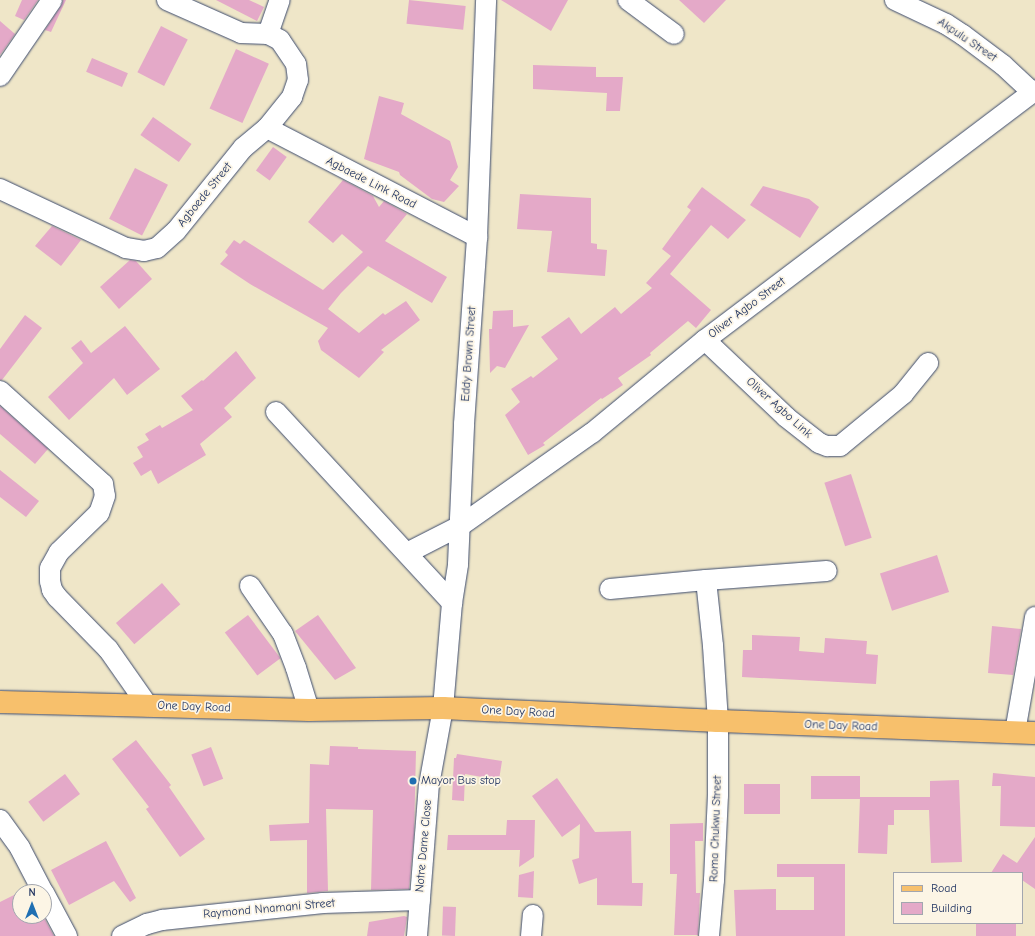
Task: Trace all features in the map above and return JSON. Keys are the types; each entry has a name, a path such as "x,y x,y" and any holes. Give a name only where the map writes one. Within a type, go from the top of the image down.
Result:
{"main road":[{"name":"One Day Road","path":"0,702 309,710 443,708 718,721 1025,732"}],"street":[{"path":"0,76 52,0"},
{"path":"167,0 241,33 251,35 268,34 280,0"},
{"name":"Eddy Brown Street","path":"443,708 452,603 458,564 464,424 477,237 486,0"},
{"path":"628,0 674,34"},
{"name":"Akpulu Street","path":"894,0 946,24 963,35 1003,65 1034,91"},
{"name":"Agboede Street","path":"0,189 126,248 151,251 157,248 176,231 244,148 267,128 292,97 298,80 296,64 276,37 268,34"},
{"name":"Oliver Agbo Street","path":"407,553 460,526 592,433 705,340 1034,91"},
{"name":"Agbaede Link Road","path":"267,128 477,237"},
{"name":"Oliver Agbo Link","path":"705,340 786,417 819,443 827,446 840,446 903,394 928,363"},
{"path":"0,391 103,484 105,496 99,513 59,552 50,568 50,581 52,590 57,597 108,649 148,706"},
{"path":"276,412 452,603"},
{"path":"610,590 706,580 827,571"},
{"name":"Roma Chukwu Street","path":"706,580 714,646 718,721 718,794 714,880 709,936"},
{"path":"250,586 283,634 296,668 309,710"},
{"path":"1025,732 1035,617"},
{"name":"Notre Dame Close","path":"417,936 429,784 443,708"},
{"path":"0,820 20,848 40,884"},
{"name":"Raymond Nnamani Street","path":"122,936 147,924 162,920 323,903 420,900"},
{"path":"52,907 67,936"},
{"path":"531,936 532,915"}],"building":[{"path":"22,0 38,0 24,20 15,16"},
{"path":"63,0 66,0 51,32 45,30 61,6"},
{"path":"216,0 249,0 264,7 257,21"},
{"path":"409,0 466,6 463,30 406,24"},
{"path":"501,0 568,0 551,31"},
{"path":"679,0 726,0 704,23"},
{"path":"0,21 15,34 0,55"},
{"path":"161,26 188,40 164,86 137,72"},
{"path":"236,49 269,64 242,123 210,108"},
{"path":"92,58 128,73 122,87 86,72"},
{"path":"533,65 596,67 596,77 623,77 620,111 606,111 607,93 533,89"},
{"path":"379,96 404,103 401,114 450,141 458,167 450,180 459,186 444,202 432,199 400,175 399,172 364,159"},
{"path":"153,117 192,144 179,162 140,135"},
{"path":"273,147 287,157 270,180 256,170"},
{"path":"135,168 168,185 142,236 109,219"},
{"path":"343,180 373,196 379,207 384,201 407,214 385,241 447,277 432,303 368,266 341,293 328,309 359,333 383,313 385,315 406,301 420,320 381,350 384,352 359,378 321,350 318,341 328,328 250,284 220,264 228,255 225,252 234,240 240,244 244,240 323,290 363,252 342,234 333,243 308,222"},
{"path":"763,186 809,199 819,207 800,238 750,205"},
{"path":"702,187 746,220 728,239 711,225 670,274 711,310 696,328 688,321 650,353 651,355 618,378 623,385 602,399 601,398 543,443 545,445 528,455 505,415 520,402 511,389 531,376 533,378 558,359 541,337 569,317 581,334 615,307 621,314 652,288 646,283 671,256 662,249 691,210 687,207"},
{"path":"520,194 591,198 591,243 597,244 597,249 607,250 605,276 547,272 552,231 517,229"},
{"path":"52,226 81,240 61,266 35,246"},
{"path":"130,260 136,261 152,279 119,309 100,287"},
{"path":"513,310 513,327 529,325 505,368 497,366 490,373 489,329 492,329 493,311"},
{"path":"25,315 42,328 2,380 0,380 0,349"},
{"path":"125,326 160,369 127,395 114,378 69,420 48,397 83,363 71,348 81,340 91,353"},
{"path":"236,351 256,378 224,408 232,417 200,444 206,455 158,484 151,470 141,476 133,463 143,457 137,447 149,440 145,434 160,425 162,428 193,410 181,396 202,380 203,381"},
{"path":"0,406 48,449 35,464 0,434"},
{"path":"0,470 39,501 26,517 0,497"},
{"path":"851,474 872,538 845,546 824,483"},
{"path":"937,555 949,592 892,611 880,574"},
{"path":"162,583 180,604 134,644 116,623"},
{"path":"248,615 280,658 257,676 225,632"},
{"path":"318,615 356,668 335,680 295,631"},
{"path":"992,626 1021,629 1013,675 988,673"},
{"path":"752,635 800,637 799,651 824,653 825,638 867,641 866,654 878,655 876,684 742,677 743,650 752,650"},
{"path":"136,740 171,785 169,787 205,839 180,857 146,809 149,807 112,759"},
{"path":"330,746 358,747 358,749 416,751 414,835 409,889 371,890 373,810 326,809 328,891 307,893 307,840 270,841 269,825 309,823 310,764 329,765"},
{"path":"211,747 223,779 204,786 191,755"},
{"path":"457,754 502,761 499,780 465,774 464,801 452,800 454,758 456,758"},
{"path":"993,773 1035,777 1035,827 1000,826 1001,786 992,786"},
{"path":"65,774 80,794 43,822 28,802"},
{"path":"811,776 860,776 860,799 811,799"},
{"path":"557,778 595,832 631,831 632,883 643,883 642,906 597,905 597,878 579,884 572,860 579,858 580,824 562,837 532,796"},
{"path":"959,780 962,862 931,863 929,810 894,810 894,825 888,825 887,854 858,853 860,797 930,797 930,781"},
{"path":"744,784 780,784 780,814 744,814"},
{"path":"507,820 535,820 534,857 519,867 520,850 447,850 448,835 506,835"},
{"path":"703,823 703,841 695,841 696,893 700,893 698,935 674,935 677,874 670,874 670,824"},
{"path":"1035,837 1035,889 1023,881 1023,872 992,872 1003,854 1017,863"},
{"path":"106,841 136,898 130,902 114,881 69,905 51,870"},
{"path":"777,864 845,864 845,936 736,936 734,890 776,889 776,910 814,910 814,877 777,877"},
{"path":"534,871 533,898 518,897 519,875"},
{"path":"12,896 12,924 47,924 54,936 0,936 0,902"},
{"path":"443,907 456,907 455,936 442,936"},
{"path":"404,916 407,917 404,936 367,936 369,922"},
{"path":"976,924 1016,924 1016,936 976,936"}],"place":[{"name":"Mayor Bus stop","path":"413,781"}]}
